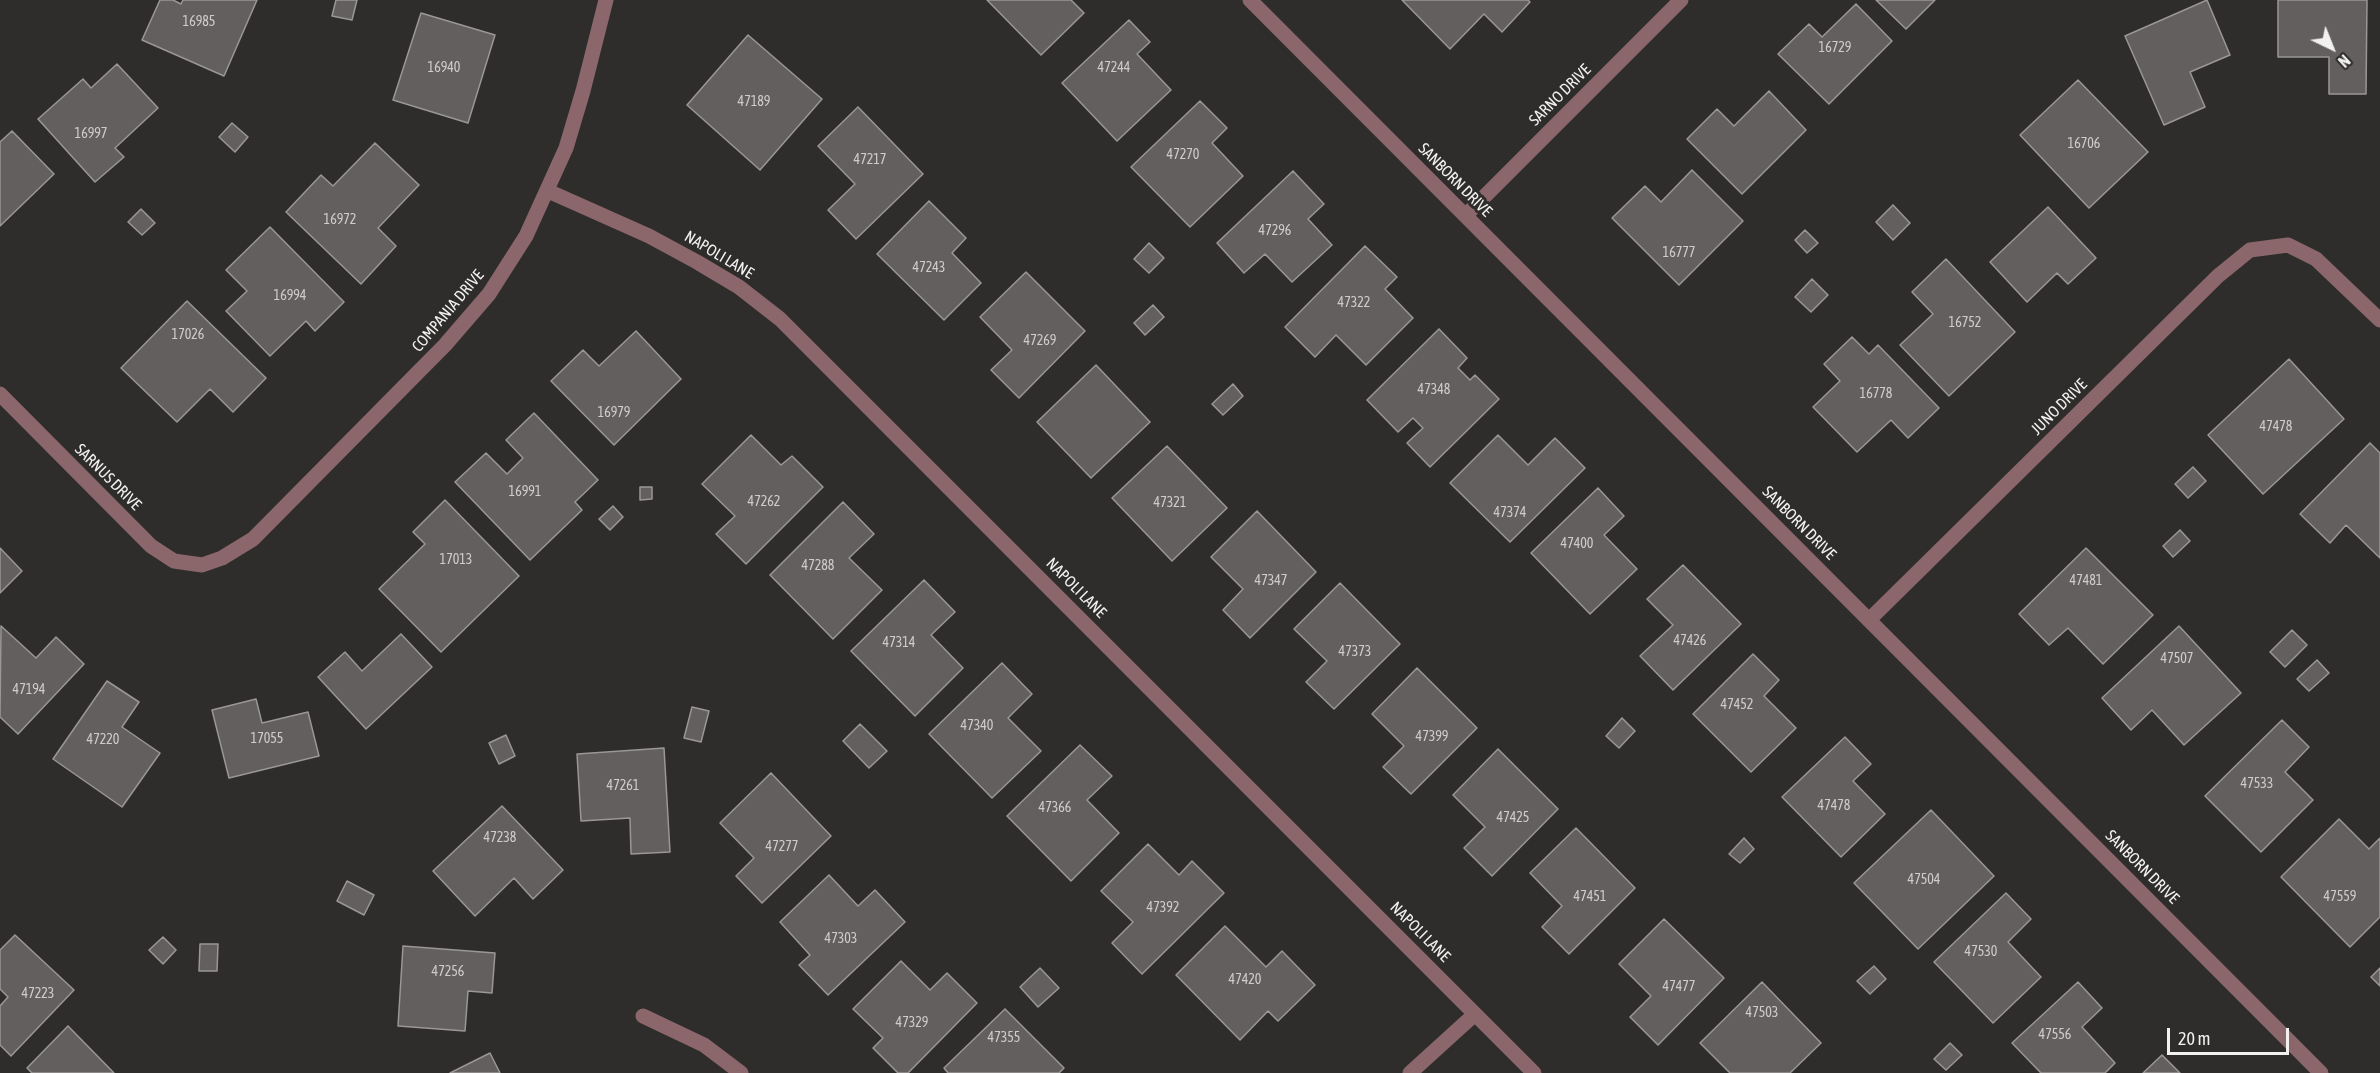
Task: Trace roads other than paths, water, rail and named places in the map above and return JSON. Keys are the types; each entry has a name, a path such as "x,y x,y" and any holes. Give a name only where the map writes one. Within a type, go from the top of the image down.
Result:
{"street":[{"name":"COMPANIA DRIVE","path":"202,565 222,558 253,539 445,345 489,294 526,236 548,191 573,125 606,0"},
{"name":"SANBORN DRIVE","path":"1250,0 2321,1073"},
{"name":"SARNO DRIVE","path":"1466,215 1681,0"},
{"name":"NAPOLI LANE","path":"548,191 688,256 739,287 780,318 1534,1073"},
{"name":"JUNO DRIVE","path":"1870,619 2218,276 2250,250 2288,245 2316,259 2380,320"},
{"name":"SARNUS DRIVE","path":"0,394 151,546 174,561 202,565"},
{"path":"1410,1073 1475,1014"},
{"path":"643,1016 704,1045 741,1073"}]}
